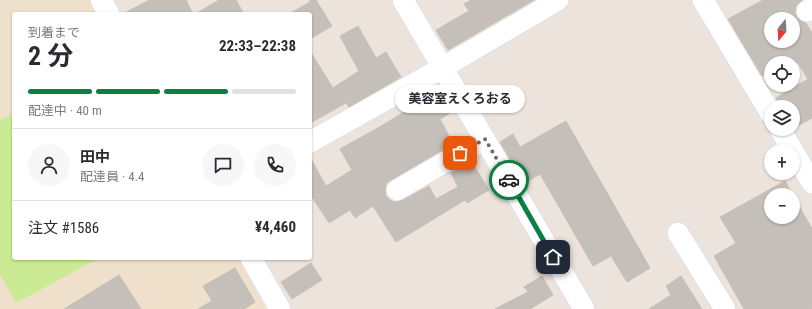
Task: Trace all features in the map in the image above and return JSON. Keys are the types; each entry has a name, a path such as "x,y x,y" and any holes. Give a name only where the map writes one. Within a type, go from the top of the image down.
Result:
{"street":[{"path":"101,0 108,12"},
{"path":"402,0 584,309"},
{"path":"312,141 442,68 558,0"},
{"path":"703,0 764,102"},
{"path":"398,190 485,139"},
{"path":"800,163 812,183"},
{"path":"678,233 725,309"},
{"path":"252,260 280,309"}],"shaded area":[{"path":"0,0 92,0 99,12 12,12 12,260 239,260 266,309 0,309"}],"green space":[{"path":"12,114 12,260 95,260 16,303 0,274 0,120"}],"building":[{"path":"149,0 186,0 192,12 127,12"},
{"path":"219,0 236,0 243,12 198,12"},
{"path":"310,0 316,0 332,26 312,38 312,12 292,12 310,2"},
{"path":"471,0 534,0 448,50 436,30 469,11 464,4"},
{"path":"763,0 802,0 796,6 795,12 764,12 764,48 800,48 800,20 806,23 812,33 812,118 800,125 800,100 777,100 776,98 786,92 800,92 800,84 808,79 800,66 800,56 764,56 764,75 762,76 728,19"},
{"path":"358,26 376,58 386,52 401,77 349,107 346,103 312,122 312,54 333,88 359,71 340,36"},
{"path":"436,92 449,114 440,119 453,144 386,184 386,196 391,201 397,202 403,200 429,186 436,199 458,187 451,173 470,161 489,190 467,203 465,200 396,242 373,206 355,218 350,210 329,223 312,197 312,161 326,186 352,170 340,149 383,125"},
{"path":"566,121 650,268 627,282 611,256 593,266 540,174 524,183 500,142 513,134 520,147"},
{"path":"785,181 789,188 772,188"},
{"path":"764,193 764,224 800,224 800,208 812,229 812,309 744,309 714,256 736,243 720,217"},
{"path":"311,263 322,280 292,299 281,282"},
{"path":"235,268 255,302 244,309 198,309 212,301 203,286"},
{"path":"119,275 141,309 64,309"},
{"path":"542,276 553,295 530,309 495,309 528,292 524,287"},
{"path":"681,276 702,309 649,309 671,295 666,286"}],"way so far":[{"path":"460,153 485,139 509,180"}],"place":[{"name":"美容室えくろおる","path":"460,153"}],"route":[{"path":"509,180 553,257"}]}
